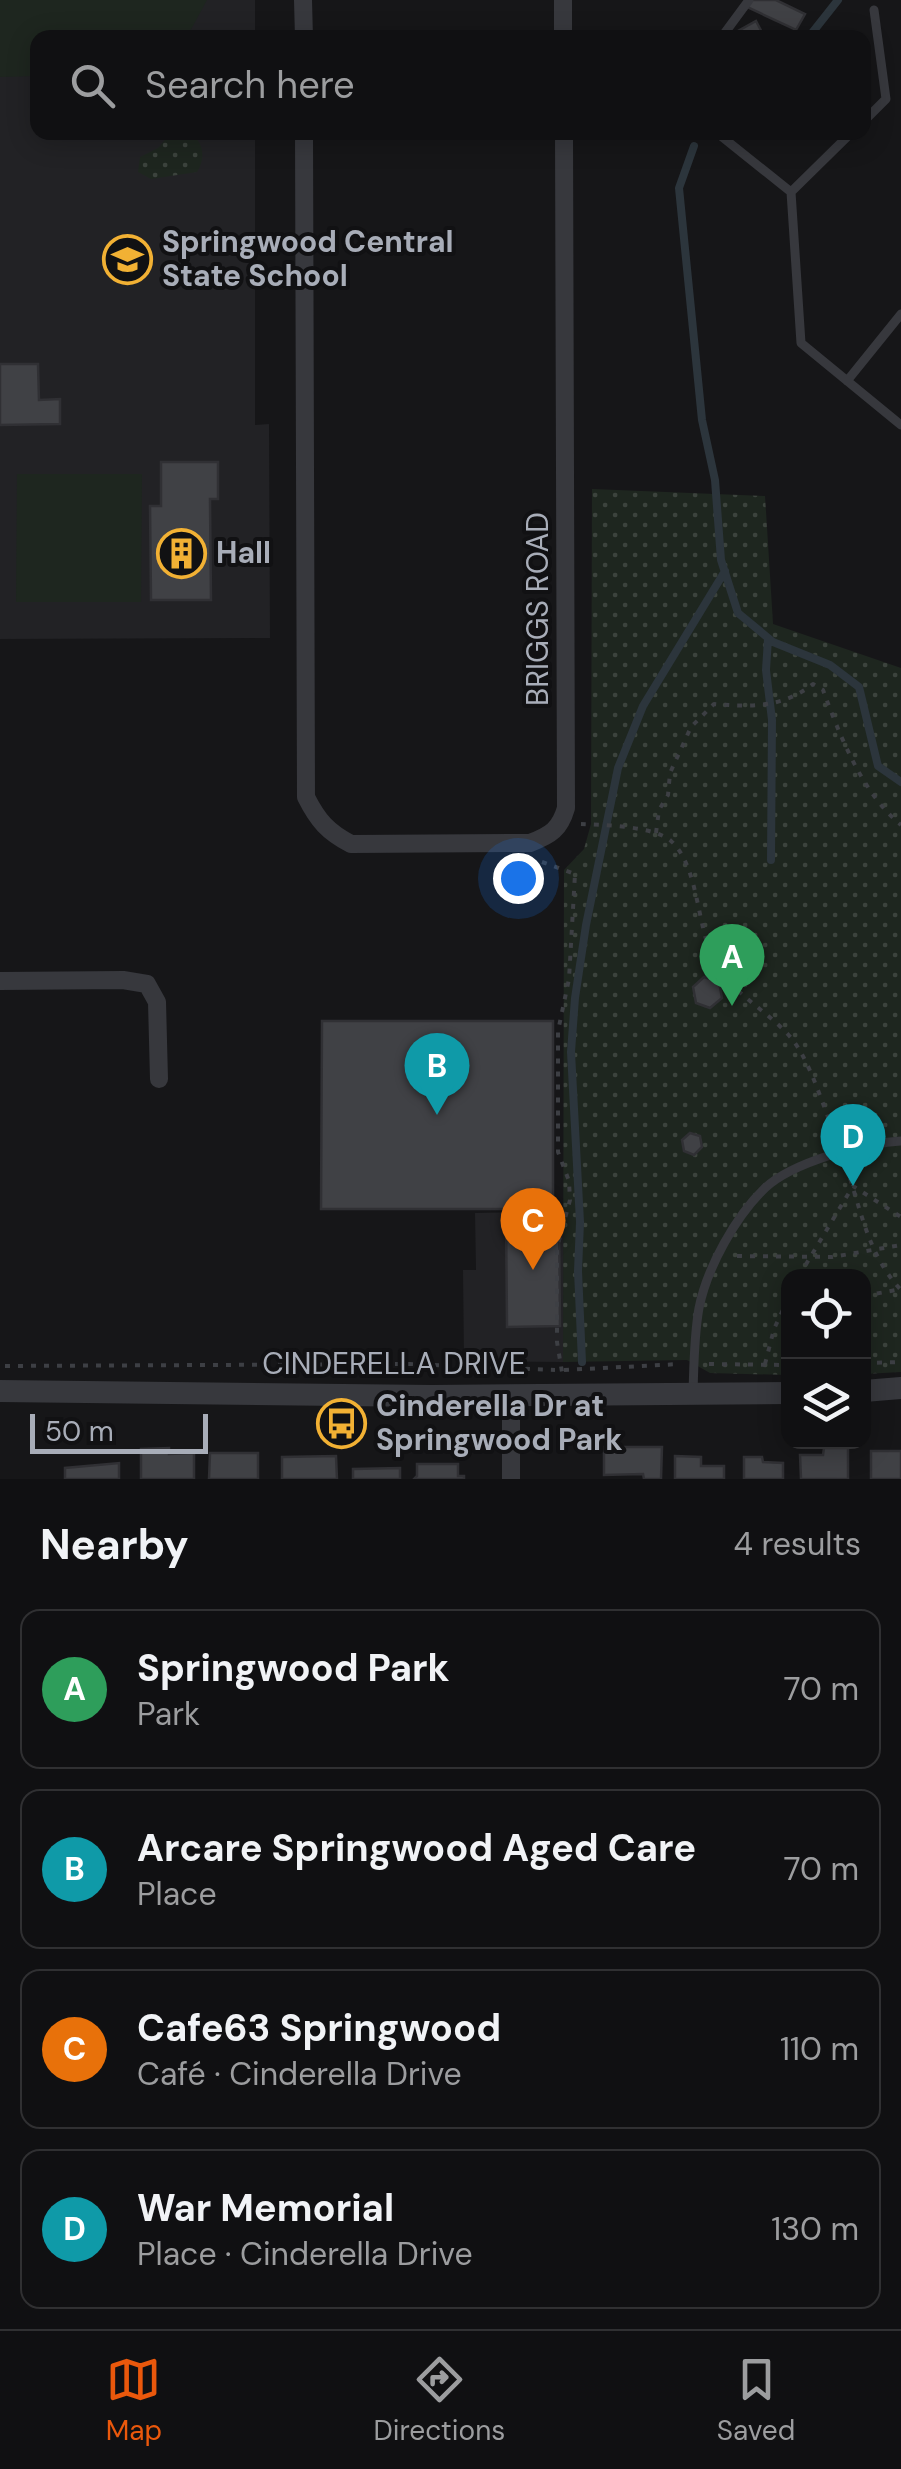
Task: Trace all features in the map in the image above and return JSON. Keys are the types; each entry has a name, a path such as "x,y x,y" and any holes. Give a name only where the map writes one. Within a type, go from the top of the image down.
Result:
{"street":[{"path":"304,0 304,30"},
{"path":"563,0 563,30"},
{"name":"BRIGGS ROAD","path":"304,140 306,797 329,833 351,844 530,843 550,835 562,823 566,808 564,140"},
{"path":"0,982 123,980 147,984 157,1002 159,1079"},
{"path":"871,1390 901,1388"},
{"name":"CINDERELLA DRIVE","path":"0,1390 781,1393"},
{"path":"510,1394 511,1479"}],"lane":[{"path":"728,30 749,0"},
{"path":"871,114 886,99 874,10"},
{"path":"726,140 791,192 801,342 901,425"},
{"path":"791,192 844,140"},
{"path":"848,381 901,314"},
{"path":"693,1395 700,1304 718,1257 742,1216 766,1187 792,1171 842,1152 901,1142"}],"path":[{"path":"656,833 659,810 668,795 670,773 691,727 714,704 758,707 803,692 813,684 823,690 835,724 865,779 888,815 901,825"},
{"path":"597,825 656,833 670,840 687,866 703,933 722,975 792,1040 842,1152 874,1252 884,1272 901,1289"},
{"path":"538,859 547,866 575,874 569,978 558,1032 558,1152 569,1181 570,1200 557,1248 556,1342 561,1370"},
{"path":"853,1186 901,1218"},
{"path":"803,1269 853,1186"},
{"path":"718,1257 811,1257 901,1246"},
{"path":"871,1295 901,1289"},
{"path":"764,1365 781,1314"},
{"path":"871,1364 901,1362"},
{"path":"0,1366 410,1364 561,1370 781,1365"}],"shaded area":[{"name":"Springwood Central State School","path":"0,0 255,0 255,30 30,30 30,140 255,140 255,425 269,424 270,638 0,639"},
{"path":"0,0 207,0 191,30 30,30 30,76 0,77"},
{"path":"165,140 197,140 202,160 197,172 151,179 138,172 140,157"},
{"path":"17,474 142,474 141,602 16,602"},
{"path":"592,489 765,496 773,624 901,668 901,1372 871,1374 871,1269 781,1269 781,1375 710,1373 687,1360 563,1362 564,870 584,849 591,824"},
{"path":"564,1211 563,1362 464,1361 463,1270 476,1270 475,1213"}],"building":[{"path":"750,0 776,0 805,14 796,30 747,7"},
{"path":"756,21 761,30 740,30"},
{"path":"0,364 38,364 39,400 60,399 60,424 0,425"},
{"name":"Hall","path":"161,462 218,462 218,499 210,499 211,600 151,600 150,506 161,506"},
{"path":"704,977 719,982 722,998 710,1008 696,1003 693,987"},
{"path":"322,1021 553,1021 553,1209 321,1209"},
{"path":"690,1133 700,1136 702,1147 694,1155 684,1151 682,1140"},
{"path":"559,1213 560,1326 507,1327 506,1214"},
{"path":"604,1447 662,1447 661,1479 644,1479 643,1474 604,1475"},
{"path":"169,1448 169,1454 194,1453 194,1479 141,1479 141,1449"},
{"path":"824,1449 848,1449 848,1479 801,1479 800,1455 823,1455"},
{"path":"871,1451 901,1451 901,1479 871,1479"},
{"path":"210,1453 258,1453 258,1479 209,1479"},
{"path":"336,1456 337,1479 282,1479 282,1457"},
{"path":"675,1456 701,1457 701,1466 724,1466 724,1479 675,1479"},
{"path":"744,1457 783,1463 783,1479 744,1479"},
{"path":"119,1463 119,1479 65,1479 65,1468"},
{"path":"417,1464 458,1464 458,1476 464,1479 414,1479"},
{"path":"400,1468 400,1479 353,1479 353,1469"}],"waterway":[{"path":"814,30 838,0"},
{"path":"694,146 679,188 702,420 715,480 721,560 738,613 773,642 830,665 859,687 878,766 901,782"},
{"path":"582,1362 571,1052 586,925 618,768 643,706 725,571"},
{"path":"768,639 771,860"}],"place":[{"name":"Springwood Central State School","path":"127,259"},
{"name":"Hall","path":"181,553"},
{"name":"Springwood Park","path":"732,1006"},
{"name":"Arcare Springwood Aged Care","path":"437,1115"},
{"name":"War Memorial","path":"853,1186"},
{"name":"Cafe63 Springwood","path":"533,1270"},
{"name":"Cinderella Dr at Springwood Park","path":"341,1423"}]}
